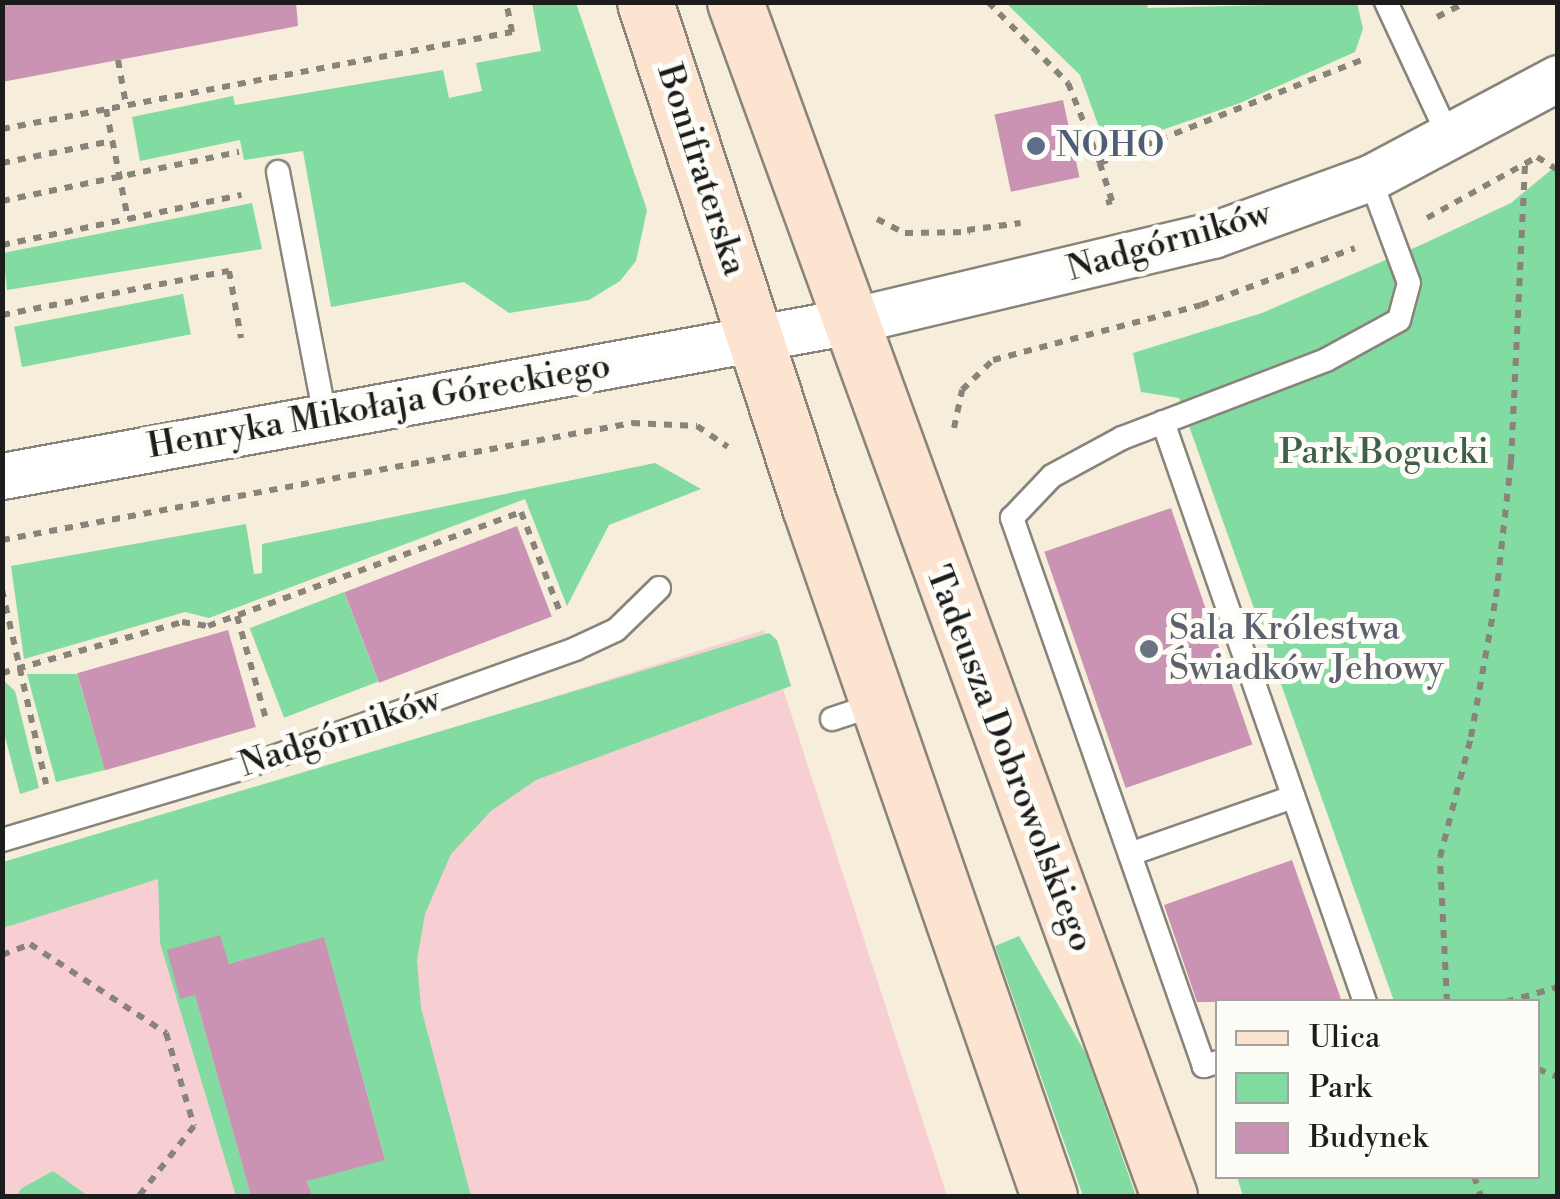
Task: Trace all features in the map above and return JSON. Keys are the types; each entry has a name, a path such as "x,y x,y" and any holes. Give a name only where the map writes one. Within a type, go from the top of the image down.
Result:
{"street":[{"name":"Bonifraterska","path":"645,2 756,338"},
{"path":"734,2 850,320"},
{"name":"Nadgórników","path":"756,338 850,320 1214,235 1370,178 1450,139 1558,78"},
{"name":"Tadeusza Dobrowolskiego","path":"850,320 1169,1196"},
{"name":"Henryka Mikołaja Góreckiego","path":"2,476 756,338"},
{"path":"756,338 855,712 1050,1196"}],"lane":[{"path":"1386,2 1400,42 1450,139"},
{"path":"278,172 325,416"},
{"path":"1215,1063 1204,1066 1012,518 1052,476 1163,422 1326,360 1399,320 1409,283 1370,178"},
{"path":"1163,422 1364,999"},
{"name":"Nadgórników","path":"2,840 243,768 575,649 616,630 659,588"},
{"path":"1130,854 1293,796"}],"path":[{"path":"2,129 512,32 506,2"},
{"path":"988,2 1068,83 1112,202 1096,206"},
{"path":"1100,162 1205,127 1400,42 1466,2"},
{"path":"118,60 126,105"},
{"path":"106,109 128,219"},
{"path":"2,163 112,141"},
{"path":"2,201 239,152"},
{"path":"1537,156 1558,170"},
{"path":"1447,999 1440,857 1472,737 1496,597 1511,462 1525,163"},
{"path":"2,246 248,193"},
{"path":"967,230 1035,220"},
{"path":"2,315 229,271 241,338"},
{"path":"2,673 182,622 208,626 520,512 575,649"},
{"path":"2,590 16,669 56,824"},
{"path":"237,616 269,730"},
{"path":"2,955 30,944 166,1033 194,1126 139,1196"},
{"path":"1516,999 1558,987"}],"shaded area":[{"path":"764,630 947,1196 3,1196 3,872"}],"green space":[{"path":"532,3 576,3 647,210 636,261 620,281 589,300 509,313 464,282 331,307 303,151 244,160 240,140 140,161 132,117 233,96 235,105 443,70 449,98 482,91 476,63 541,51"},
{"path":"1006,3 1147,3 1148,8 1357,3 1363,29 1355,52 1240,103 1107,149 1080,75"},
{"name":"Park Bogucki","path":"1557,165 1557,1196 1243,1196 1238,1179 1540,1179 1540,999 1393,999 1179,398 1141,392 1133,353 1262,313 1511,203"},
{"path":"252,203 262,249 7,290 3,253"},
{"path":"183,294 191,334 22,367 14,327"},
{"path":"655,463 701,489 609,525 567,606 525,499 209,618 185,612 24,659 11,566 246,524 254,574 262,573 262,544"},
{"path":"344,592 378,682 284,718 250,628"},
{"path":"769,633 777,640 791,686 536,780 491,811 451,854 425,914 417,960 421,1008 471,1196 287,1196 310,1190 303,1166 385,1159 324,938 229,964 195,995 251,1196 236,1196 160,943 158,879 3,928 3,862"},
{"path":"27,674 77,674 105,770 56,782"},
{"path":"2,679 15,691 39,788 20,794 3,729"},
{"path":"1019,936 1086,1054 1136,1196 1083,1196 995,946"},
{"path":"53,1171 88,1196 16,1196 22,1188"}],"building":[{"path":"2,2 296,2 298,26 2,82"},
{"name":"NOHO","path":"1063,100 1079,177 1011,192 995,115"},
{"name":"Sala Królestwa Świadków Jehowy","path":"1171,508 1252,744 1126,788 1044,552"},
{"path":"517,526 552,617 379,683 344,592"},
{"path":"228,630 256,727 105,770 77,673"},
{"path":"1292,860 1341,999 1197,1002 1164,905"},
{"path":"220,935 229,964 324,937 385,1160 307,1181 312,1196 251,1196 195,995 180,999 167,950"}],"place":[{"name":"NOHO","path":"1036,146"},
{"name":"Sala Królestwa Świadków Jehowy","path":"1149,649"}]}
